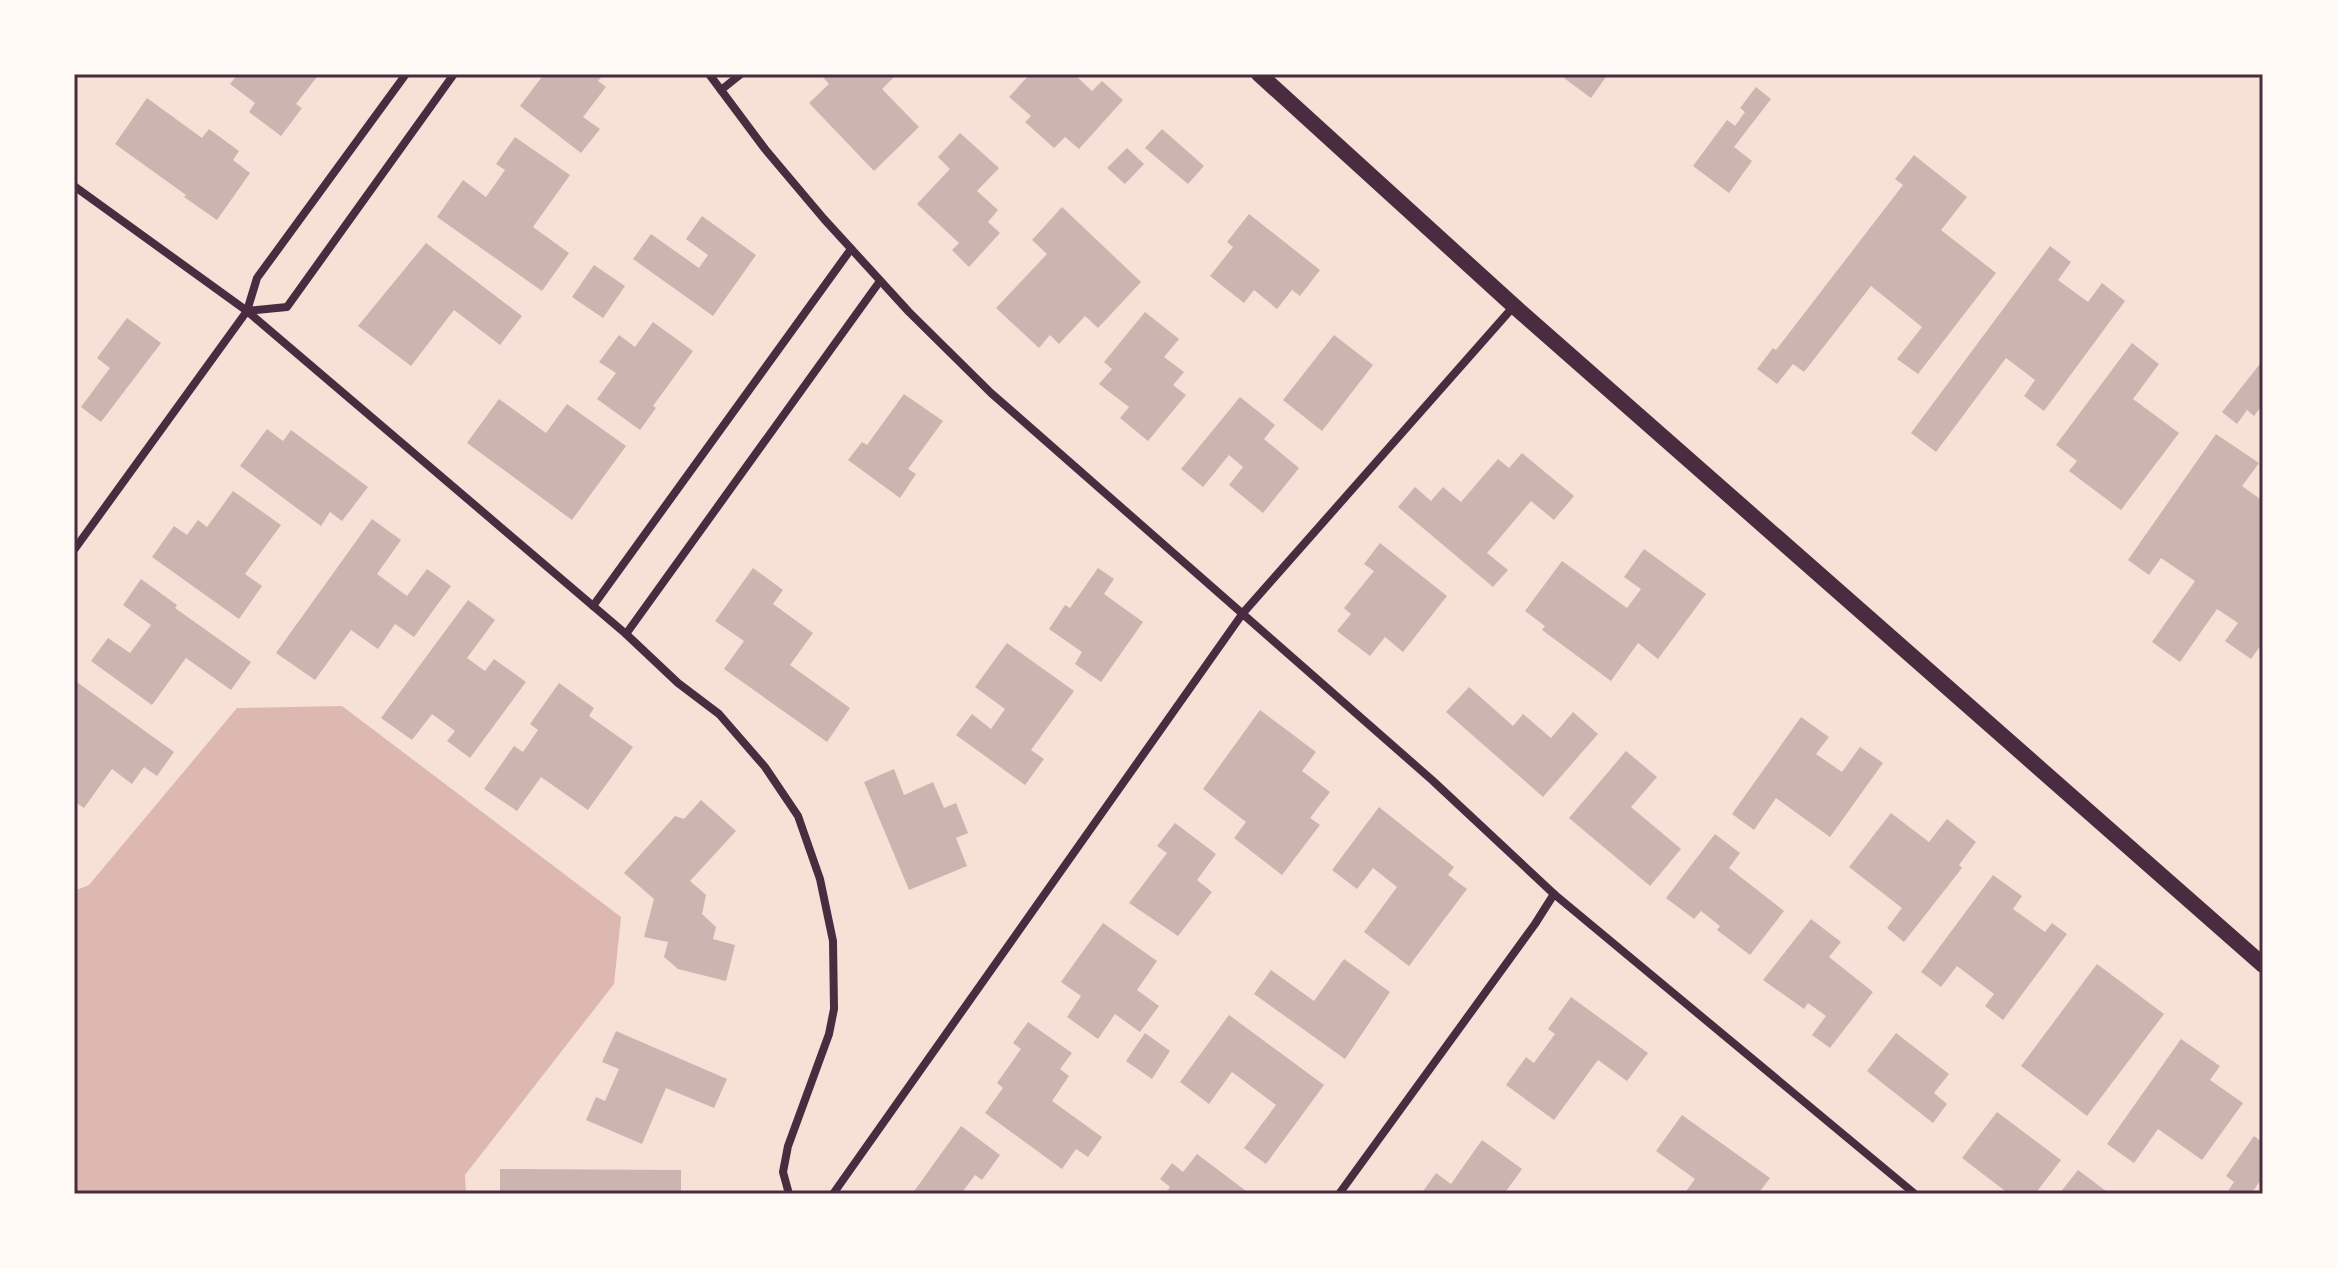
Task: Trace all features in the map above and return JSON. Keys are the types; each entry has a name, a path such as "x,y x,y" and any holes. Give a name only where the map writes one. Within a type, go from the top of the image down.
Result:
{"main road":[{"path":"1259,74 1514,306 2263,965"}],"street":[{"path":"74,550 247,311 257,278 406,74"},
{"path":"247,311 287,307 454,74"},
{"path":"709,74 765,149 851,249 991,393 1432,780 1554,894 1915,1194"},
{"path":"721,90 741,74"},
{"path":"74,186 247,311 626,634 678,683 719,714 765,767 798,816 820,879 833,941 834,1009 829,1034 788,1146 783,1172 789,1194"},
{"path":"593,606 851,249"},
{"path":"626,634 880,281"},
{"path":"833,1194 1243,613 1514,306"},
{"path":"1339,1194 1554,894"}],"shaded area":[{"path":"342,706 621,917 614,984 465,1175 466,1194 74,1194 74,891 89,885 237,708"}],"building":[{"path":"238,74 319,74 296,104 302,108 281,136 249,112 255,103 230,84"},
{"path":"544,74 604,74 598,81 606,87 583,117 600,129 581,153 520,106"},
{"path":"827,74 897,74 882,89 919,127 874,171 809,103 829,84 823,77"},
{"path":"1030,74 1074,74 1092,91 1102,81 1123,100 1079,149 1065,137 1054,148 1025,122 1031,116 1009,97"},
{"path":"1567,74 1608,74 1591,98 1564,78"},
{"path":"1756,87 1771,99 1734,147 1752,161 1729,193 1693,166 1727,120 1735,126 1745,112 1740,108"},
{"path":"147,98 202,138 209,129 239,151 233,160 250,173 217,220 115,144"},
{"path":"1162,129 1204,166 1188,184 1145,148"},
{"path":"960,133 999,168 977,191 998,210 988,222 1000,233 969,267 952,250 959,243 917,204 950,169 938,157"},
{"path":"515,137 570,175 533,227 569,253 542,291 437,217 463,180 486,197 505,170 496,164"},
{"path":"1127,148 1144,164 1125,184 1107,168"},
{"path":"1914,155 1967,197 1941,230 1996,273 1918,374 1897,359 1922,327 1871,286 1804,372 1793,364 1777,384 1757,369 1773,348 1776,350 1903,185 1895,179"},
{"path":"1062,207 1141,282 1098,328 1085,316 1059,344 1050,335 1039,348 996,308 1047,254 1032,240"},
{"path":"1249,214 1320,270 1300,296 1292,290 1277,309 1254,290 1244,303 1210,276 1233,247 1227,242"},
{"path":"702,216 756,255 713,316 633,259 651,234 699,268 708,255 686,239"},
{"path":"426,243 522,316 500,345 454,310 411,366 358,326"},
{"path":"2050,246 2071,262 2058,280 2088,302 2102,283 2125,301 2044,411 2024,396 2035,380 2006,358 1936,452 1911,433"},
{"path":"594,265 625,286 603,318 572,297"},
{"path":"1145,312 1179,339 1164,357 1184,372 1173,385 1186,395 1148,441 1120,418 1129,407 1099,384 1112,369 1104,362"},
{"path":"127,318 161,343 101,422 81,407 110,368 97,358"},
{"path":"653,322 693,351 653,406 656,408 640,430 597,399 616,373 599,362 619,335 635,347"},
{"path":"1334,335 1373,365 1322,431 1283,400"},
{"path":"2132,343 2159,364 2133,399 2179,433 2121,510 2069,471 2077,461 2056,445"},
{"path":"2263,360 2263,404 2254,416 2247,410 2237,424 2222,412"},
{"path":"904,394 943,421 908,469 916,474 900,498 848,460 862,442 867,445"},
{"path":"1240,397 1275,425 1264,439 1299,468 1263,513 1229,485 1243,467 1229,455 1203,487 1181,469"},
{"path":"499,399 546,433 567,404 626,446 572,520 467,443"},
{"path":"267,429 283,441 291,430 368,487 342,521 330,512 321,526 240,466"},
{"path":"2216,434 2259,463 2242,486 2263,501 2263,642 2251,659 2225,641 2238,623 2217,609 2180,662 2152,642 2195,581 2161,558 2149,575 2128,560"},
{"path":"1522,453 1574,496 1554,520 1531,501 1487,553 1508,570 1493,587 1398,507 1415,487 1431,501 1443,487 1461,502 1498,459 1509,468"},
{"path":"233,491 281,525 245,574 262,586 239,619 152,557 174,526 187,535 198,520 207,527"},
{"path":"372,519 401,540 377,574 407,596 427,569 451,586 414,637 395,624 378,649 351,630 315,680 276,653"},
{"path":"1380,543 1447,596 1403,652 1385,637 1370,656 1337,631 1351,614 1344,608 1374,571 1364,564"},
{"path":"1644,549 1706,594 1658,659 1638,643 1611,681 1542,630 1545,626 1525,611 1562,561 1627,608 1641,589 1624,577"},
{"path":"753,568 783,590 773,604 813,633 790,665 850,708 827,742 724,669 744,641 715,621"},
{"path":"1098,568 1114,579 1104,594 1143,622 1101,682 1075,664 1082,652 1049,629 1065,605 1070,608"},
{"path":"141,579 177,605 175,608 251,662 231,690 186,658 152,705 91,661 108,638 130,653 151,625 123,605"},
{"path":"468,600 495,620 467,658 485,671 494,659 526,682 470,758 447,741 455,731 432,714 412,740 381,718"},
{"path":"1007,643 1074,691 1031,750 1044,759 1025,785 956,735 972,714 991,729 1005,709 975,687"},
{"path":"74,680 174,752 157,776 144,767 132,784 112,769 84,808 74,801"},
{"path":"559,683 594,708 589,716 633,747 588,810 541,777 517,811 484,789 514,746 523,752 538,730 530,724"},
{"path":"1469,687 1513,726 1523,714 1551,738 1573,712 1598,734 1543,797 1446,712"},
{"path":"1260,710 1316,752 1302,771 1330,792 1310,818 1320,825 1282,875 1234,838 1246,822 1203,789"},
{"path":"1801,717 1829,737 1816,754 1842,772 1860,747 1883,763 1830,837 1776,798 1754,830 1732,814"},
{"path":"1626,751 1657,777 1631,807 1681,849 1650,886 1569,818"},
{"path":"894,769 904,795 933,782 944,808 956,803 968,833 956,838 967,866 909,890 864,782"},
{"path":"701,800 736,831 690,881 706,895 702,914 716,927 713,939 735,945 726,981 678,969 664,957 668,942 644,937 654,899 624,873 675,816 684,819"},
{"path":"1379,807 1454,867 1448,875 1467,889 1409,966 1364,932 1397,887 1373,868 1357,889 1332,870"},
{"path":"1891,813 1929,842 1947,819 1976,842 1959,865 1962,868 1904,942 1887,928 1902,908 1849,867"},
{"path":"1175,823 1216,854 1197,880 1212,892 1178,936 1129,903 1167,853 1157,846"},
{"path":"1715,834 1740,853 1729,868 1784,911 1750,955 1717,930 1720,926 1701,911 1694,919 1666,898"},
{"path":"1993,875 2022,896 2013,909 2045,932 2052,923 2067,934 2003,1020 1985,1006 1994,994 1957,966 1941,987 1921,972"},
{"path":"1811,919 1841,942 1829,957 1873,992 1830,1048 1812,1035 1826,1016 1808,1003 1804,1009 1763,980"},
{"path":"1103,923 1157,961 1137,990 1159,1006 1140,1032 1115,1014 1098,1039 1067,1017 1081,996 1061,982"},
{"path":"1344,959 1390,992 1345,1059 1254,994 1271,970 1314,1001"},
{"path":"2097,964 2164,1014 2087,1116 2021,1066"},
{"path":"1571,997 1648,1053 1627,1081 1598,1060 1554,1120 1506,1085 1526,1057 1534,1063 1555,1034 1548,1029"},
{"path":"1229,1015 1324,1085 1266,1164 1244,1148 1276,1105 1232,1072 1209,1104 1180,1082"},
{"path":"1028,1022 1072,1053 1060,1069 1069,1076 1052,1101 1102,1137 1088,1157 1076,1149 1062,1169 985,1113 1003,1088 997,1083 1021,1049 1013,1043"},
{"path":"616,1031 727,1079 714,1108 666,1088 642,1144 586,1120 596,1097 605,1101 619,1069 602,1062"},
{"path":"1145,1033 1170,1051 1152,1079 1126,1061"},
{"path":"1896,1033 1949,1074 1934,1093 1947,1104 1933,1123 1867,1071"},
{"path":"2181,1039 2220,1066 2210,1080 2243,1103 2202,1160 2158,1129 2134,1163 2107,1144"},
{"path":"1997,1112 2061,1160 2035,1194 2009,1194 1962,1158"},
{"path":"1682,1115 1770,1178 1758,1194 1684,1194 1695,1179 1656,1151"},
{"path":"961,1126 1000,1155 982,1180 975,1175 961,1194 912,1194"},
{"path":"2254,1136 2263,1143 2263,1177 2251,1194 2226,1194 2234,1182 2226,1176"},
{"path":"1482,1140 1522,1169 1504,1194 1421,1194 1436,1173 1451,1184"},
{"path":"1197,1154 1250,1194 1165,1194 1170,1187 1160,1179 1172,1163 1183,1172"},
{"path":"500,1169 681,1170 681,1194 500,1194"},
{"path":"2078,1170 2110,1194 2059,1194"}]}
